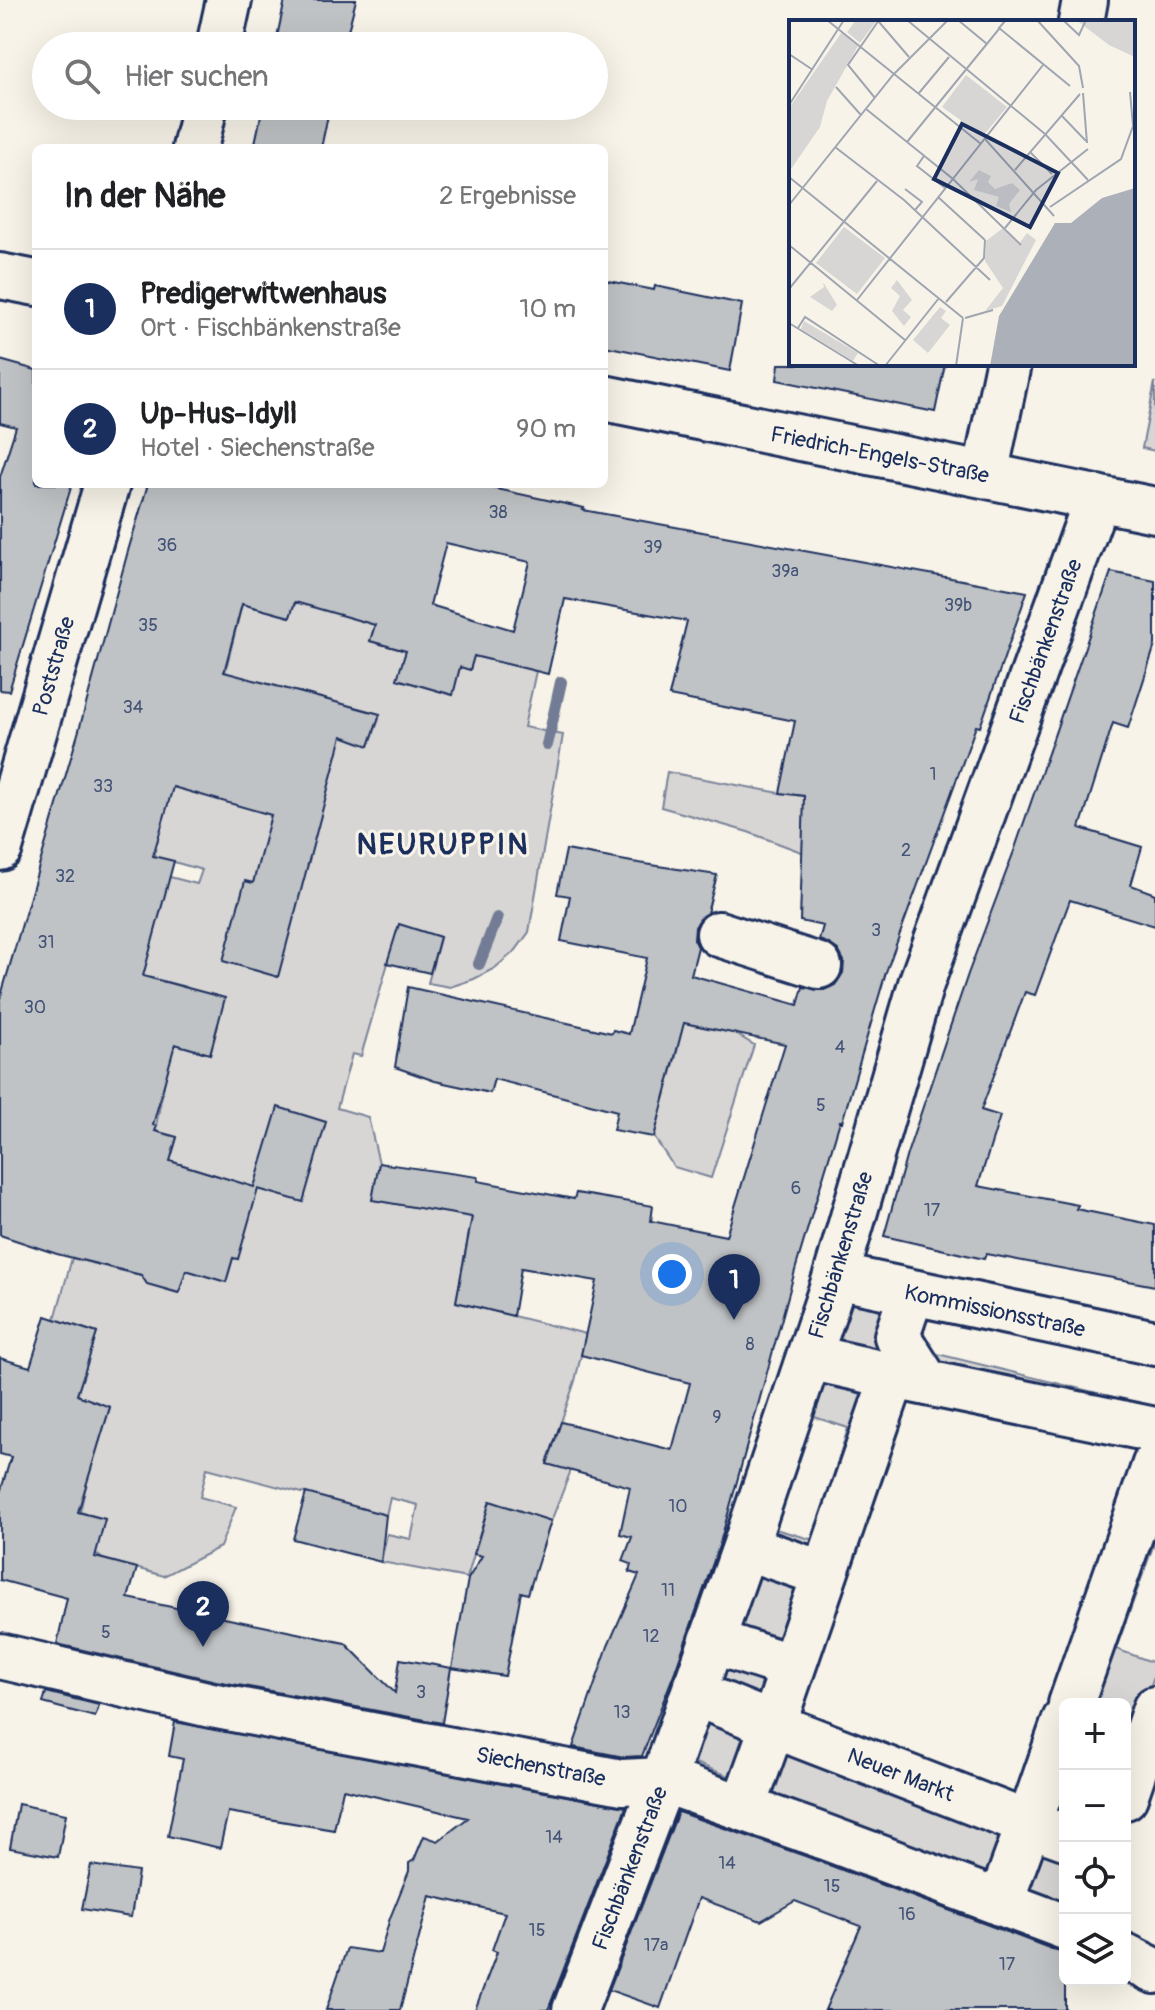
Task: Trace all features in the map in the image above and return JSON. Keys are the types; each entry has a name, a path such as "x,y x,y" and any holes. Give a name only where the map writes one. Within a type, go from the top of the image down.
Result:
{"street":[{"path":"222,32 229,0"},
{"path":"1081,20 1085,0"},
{"path":"196,144 202,120"},
{"path":"0,276 32,282"},
{"path":"985,475 1008,366"},
{"name":"Friedrich-Engels-Straße","path":"608,399 1155,510"},
{"name":"Poststraße","path":"0,848 106,488"},
{"name":"Fischbänkenstraße","path":"575,2010 663,1780 745,1547 836,1276 921,984 1097,498"},
{"path":"719,934 819,966"},
{"name":"Kommissionsstraße","path":"836,1276 1155,1343"},
{"path":"743,1808 824,1574 910,1380 897,1336 912,1292"},
{"path":"809,1357 1155,1430"},
{"path":"1073,1698 1155,1464"},
{"path":"745,1547 824,1574"},
{"path":"712,1641 792,1667"},
{"name":"Siechenstraße","path":"0,1656 211,1705 622,1782 663,1780 1059,1925"},
{"name":"Neuer Markt","path":"694,1693 1047,1831"},
{"path":"1131,1779 1155,1709"},
{"path":"1000,1903 1047,1831 1059,1757"},
{"path":"1131,1959 1155,1971"}],"shaded area":[{"path":"1155,382 1155,451 1142,448"},
{"path":"297,602 377,617 370,641 406,651 398,679 452,695 460,667 470,669 474,656 536,671 524,727 563,735 529,932 516,950 495,968 450,987 428,983 440,938 399,925 361,1056 352,1054 337,1108 368,1117 379,1163 373,1200 472,1217 456,1302 586,1334 575,1381 547,1463 571,1470 550,1524 490,1501 467,1578 381,1562 387,1534 411,1539 418,1505 390,1498 386,1515 207,1468 200,1497 236,1507 220,1547 164,1576 103,1559 95,1553 105,1519 80,1512 110,1407 77,1395 97,1333 55,1319 72,1258 142,1276 147,1284 178,1293 186,1270 226,1282 233,1258 238,1259 219,1176 170,1161 177,1138 155,1131 172,1043 210,1054 218,1026 186,987 143,976 166,876 197,884 202,870 153,856 161,829 153,753 271,815 269,823 320,728 369,746 379,719 328,700 225,673 242,604 289,617"},
{"path":"667,772 804,796 804,853 748,832 661,807"},
{"path":"675,1021 734,1033 754,1045 711,1178 674,1167 654,1137 678,1048"},
{"path":"846,1287 924,1300 913,1348 1155,1407 1155,1430 893,1376 773,1724 1028,1824 1059,1737 1059,1904 695,1763 768,1527 814,1540 848,1428 802,1413"},
{"path":"1155,1464 1155,1541 1116,1649 1155,1663 1155,1673 1131,1744 1131,1698 1073,1698"}],"building":[{"path":"285,0 356,0 348,32 278,32"},
{"path":"260,120 327,120 322,144 255,144"},
{"path":"608,281 654,290 655,286 742,304 730,371 608,347"},
{"path":"0,360 32,369 32,488 71,488 9,691 0,690 0,477 16,427 0,423"},
{"path":"779,364 945,366 935,412 777,380"},
{"path":"147,488 492,488 583,510 1027,592 980,727 976,726 886,972 796,1267 720,1543 642,1756 624,1757 573,1747 608,1646 639,1575 629,1572 631,1564 623,1561 632,1537 620,1534 630,1487 547,1464 561,1422 672,1450 690,1383 581,1355 597,1281 521,1268 513,1316 456,1302 472,1217 372,1200 379,1163 478,1177 478,1181 574,1199 576,1193 653,1206 651,1221 726,1236 785,1044 684,1023 654,1137 613,1130 617,1111 494,1079 490,1093 435,1081 395,1067 408,987 612,1033 613,1030 629,1034 647,958 561,941 570,896 557,894 566,850 717,875 707,913 695,927 694,939 698,947 691,975 798,1005 803,987 824,990 835,985 843,973 844,961 838,950 819,940 823,926 800,921 804,796 780,793 795,721 669,696 687,621 565,599 548,674 474,656 470,670 460,667 453,695 397,679 406,651 370,641 375,625 295,602 290,617 242,604 224,672 380,714 369,746 342,736 278,977 223,961 245,881 253,883 271,815 173,787 153,856 174,861 143,976 225,998 210,1054 175,1044 153,1125 157,1126 155,1131 177,1137 170,1161 254,1187 278,1107 326,1122 303,1202 258,1189 238,1259 233,1258 226,1282 186,1270 179,1293 147,1284 141,1275 57,1254 0,1235 0,999","holes":["446,543 530,562 513,630 430,605"]},
{"path":"1111,572 1155,581 1155,645 1128,728 1113,723 1080,828 1142,847 1131,885 1155,894 1155,926 1070,900 1035,995 1025,992 981,1110 1000,1116 978,1186 1078,1205 1076,1209 1155,1225 1155,1286 986,1254 984,1259 884,1236 907,1154 968,974"},
{"path":"399,924 440,937 430,973 387,963"},
{"path":"46,1316 97,1333 77,1395 110,1407 78,1512 105,1519 95,1557 137,1568 128,1598 345,1643 395,1693 400,1659 452,1668 468,1579 482,1556 474,1554 490,1501 551,1521 528,1594 521,1592 505,1676 451,1668 442,1723 216,1681 57,1644 67,1598 0,1580 0,1493 11,1457 0,1454 0,1358 30,1367"},
{"path":"306,1493 386,1515 381,1562 293,1539"},
{"path":"46,1692 99,1705 95,1717 43,1703"},
{"path":"175,1722 626,1807 548,2010 475,2010 497,1952 492,1950 505,1913 430,1896 400,2010 326,2010 347,1948 380,1953 409,1871 409,1863 414,1860 424,1836 438,1841 468,1818 343,1789 334,1830 228,1812 220,1848 168,1836 183,1759 169,1756"},
{"path":"18,1804 66,1814 58,1857 10,1848"},
{"path":"678,1812 805,1856 1059,1952 1059,1986 1065,1986 1065,2010 825,2010 861,1926 795,1901 761,1921 699,1898 660,2008 609,1990"},
{"path":"91,1865 138,1872 131,1917 82,1909"}],"waterway":[{"path":"547,745 561,682"},
{"path":"479,964 497,918"}],"place":[{"name":"Predigerwitwenhaus","path":"734,1320"},
{"name":"Up-Hus-Idyll","path":"203,1647"}],"district":[{"name":"NEURUPPIN","path":"443,844"}]}
